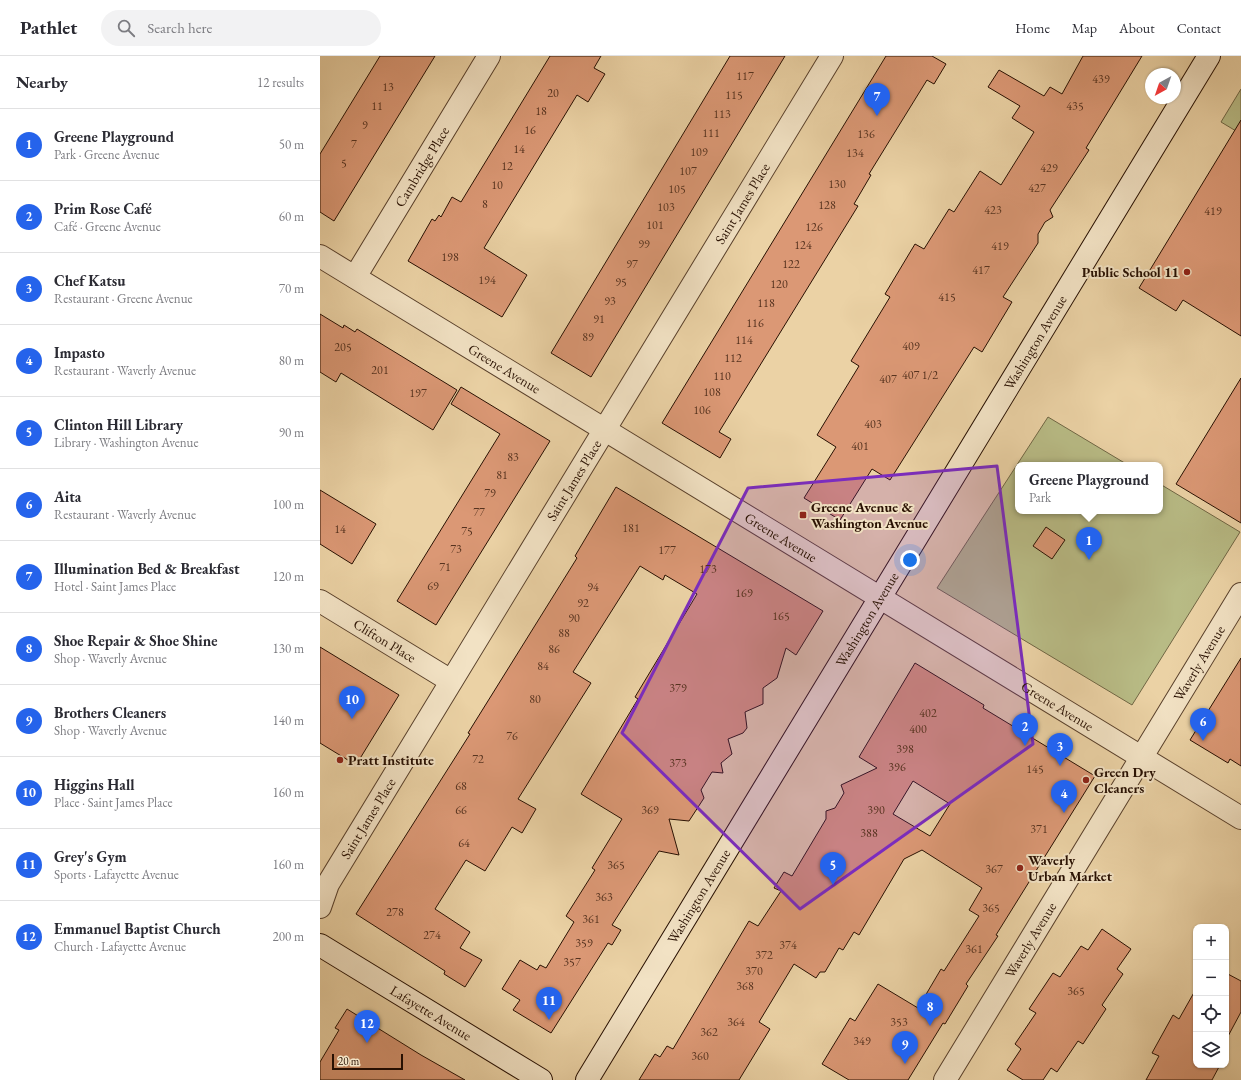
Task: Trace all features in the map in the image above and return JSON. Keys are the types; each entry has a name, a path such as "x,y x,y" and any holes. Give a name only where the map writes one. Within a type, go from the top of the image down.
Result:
{"street":[{"name":"Cambridge Place","path":"355,277 489,56"},
{"name":"Saint James Place","path":"320,907 328,884 450,681 832,56"},
{"name":"Washington Avenue","path":"587,1080 1209,56"},
{"name":"Greene Avenue","path":"320,256 1241,818"},
{"name":"Waverly Avenue","path":"945,1080 1241,594"},
{"name":"Clifton Place","path":"320,601 450,681"},
{"name":"Lafayette Avenue","path":"320,945 541,1080"}],"highlighted area":[{"path":"997,466 1033,744 800,909 622,733 748,488"}],"green space":[{"path":"1241,89 1241,134 1221,122"},
{"path":"1048,417 1123,462 1019,462"},
{"path":"1015,468 1015,514 1163,514 1163,486 1240,532 1132,705 937,588"}],"building":[{"path":"380,56 435,56 334,221 320,212 320,154"},
{"path":"550,56 601,56 594,68 605,74 588,102 577,95 484,248 527,275 502,317 408,261 432,219 435,221 439,215 441,217 452,197 461,202"},
{"path":"730,56 785,56 591,377 551,353"},
{"path":"886,56 932,56 946,64 934,84 927,80 869,174 871,175 854,204 858,206 719,432 731,439 720,458 662,423"},
{"path":"1083,56 1142,56 1086,148 1089,150 1050,210 1053,217 1045,222 1038,234 1038,243 1003,297 1012,302 982,352 974,347 890,480 872,469 840,520 804,498 836,447 817,435 859,366 851,361 890,297 885,294 915,244 924,249 949,209 954,212 980,171 1001,185 1034,132 1012,118 1020,106 988,87 999,70 1044,96 1050,87 1062,94"},
{"name":"Public School 11","path":"1241,120 1241,336 1183,300 1176,311 1139,288"},
{"path":"320,314 343,328 344,325 355,332 357,329 457,390 433,430 341,373 336,382 320,372"},
{"path":"1241,378 1241,523 1176,484"},
{"path":"461,387 550,441 436,625 397,601 500,434 451,404"},
{"path":"616,487 823,611 796,655 786,648 777,678 763,688 763,704 745,712 747,728 743,733 728,739 732,754 721,763 723,773 712,772 701,790 704,798 689,821 669,819 679,855 659,851 612,925 621,930 612,945 608,943 551,1033 513,1010 520,1000 502,989 520,960 537,970 540,965 546,968 574,922 566,916 595,870 592,868 622,819 581,794 638,699 635,697 697,594 665,575 663,580 640,566 573,672 591,683 518,799 536,809 522,833 512,827 485,871 466,860 435,909 470,932 460,948 482,960 465,987 444,974 445,971 356,914 470,734 468,733 577,558 575,556"},
{"path":"320,490 376,524 352,564 320,544"},
{"path":"1046,527 1065,540 1052,559 1033,546"},
{"name":"Pratt Institute","path":"320,647 399,695 356,765 320,743"},
{"path":"1241,658 1241,766 1230,759 1228,763 1190,740"},
{"path":"915,663 984,705 983,708 1095,776 996,935 998,936 966,984 968,986 945,1024 943,1023 908,1080 849,1080 822,1064 850,1018 855,1021 878,984 918,1008 941,969 944,971 979,916 969,910 982,888 922,850 904,859 859,935 854,932 843,950 839,948 825,972 820,972 816,978 794,964 759,1022 770,1029 739,1080 639,1080 655,1054 660,1057 667,1046 673,1049 749,921 758,926 781,891 774,888 784,872 792,876 826,819 826,811 835,808 844,793 841,785 877,768 859,757","holes":["913,781 950,804 930,836 893,814"]},
{"path":"1102,929 1131,949 1117,969 1123,974 1102,1005 1106,1009 1083,1044 1078,1041 1057,1072 1051,1068 1043,1080 1023,1080 1007,1070 1021,1049 1015,1044 1036,1013 1029,1009 1053,973 1060,977 1081,946 1088,950"},
{"path":"1229,975 1241,981 1241,1012 1229,1034"},
{"path":"1193,994 1193,1068 1218,1068 1212,1080 1146,1080 1159,1056 1152,1053 1173,1015 1179,1019"},
{"path":"347,1009 421,1055 465,1080 320,1080 320,1062 339,1030 335,1028"}],"place":[{"name":"Illumination Bed & Breakfast","path":"877,116"},
{"name":"Public School 11","path":"1187,272"},
{"name":"Greene Avenue & Washington Avenue","path":"803,515"},
{"name":"Greene Playground","path":"1089,560"},
{"name":"Higgins Hall","path":"352,719"},
{"name":"Aita","path":"1203,741"},
{"name":"Prim Rose Café","path":"1025,746"},
{"name":"Pratt Institute","path":"340,760"},
{"name":"Chef Katsu","path":"1060,766"},
{"name":"Green Dry Cleaners","path":"1086,780"},
{"name":"Impasto","path":"1064,813"},
{"name":"Waverly Urban Market","path":"1020,868"},
{"name":"Clinton Hill Library","path":"833,885"},
{"name":"Grey's Gym","path":"549,1020"},
{"name":"Shoe Repair & Shoe Shine","path":"930,1026"},
{"name":"Emmanuel Baptist Church","path":"367,1043"},
{"name":"Brothers Cleaners","path":"905,1064"}]}
